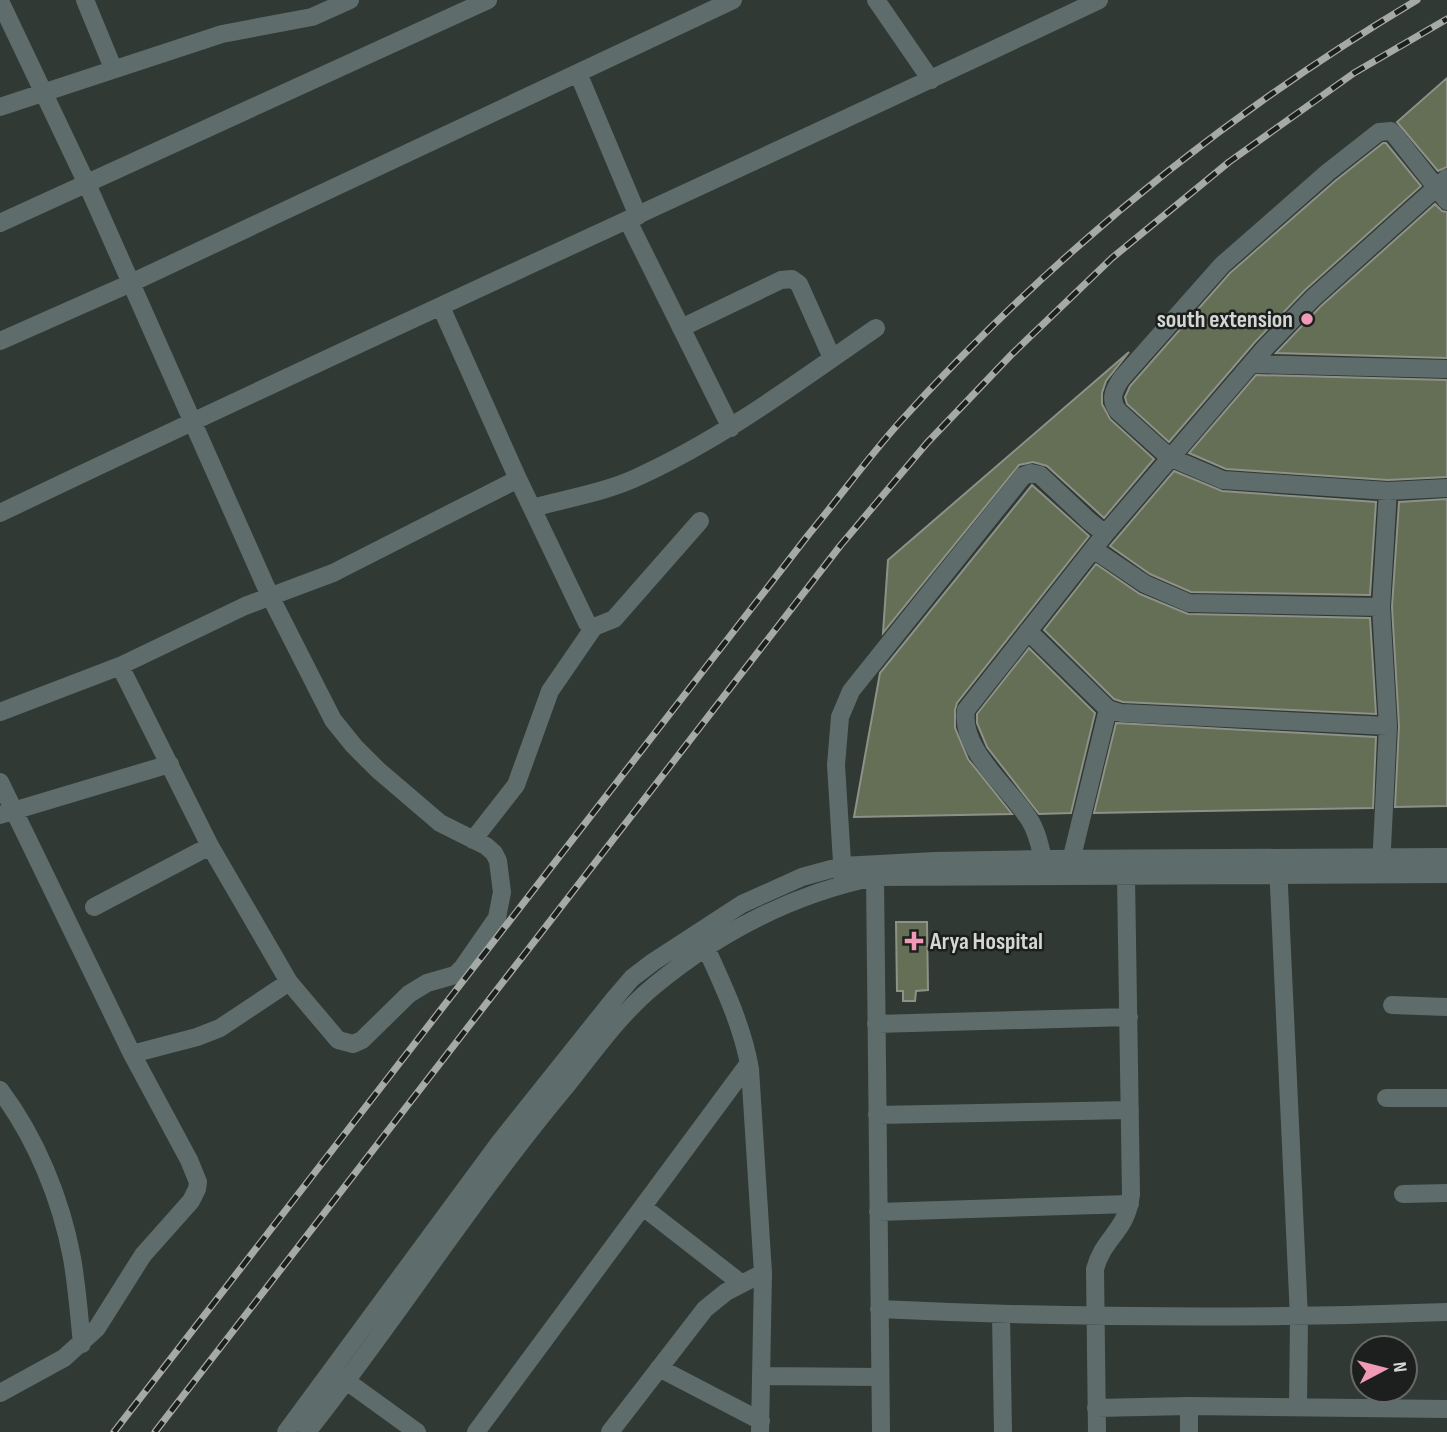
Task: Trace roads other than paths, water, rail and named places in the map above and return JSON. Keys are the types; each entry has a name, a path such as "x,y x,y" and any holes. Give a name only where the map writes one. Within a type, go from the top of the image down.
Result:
{"street":[{"path":"85,0 113,68"},
{"path":"0,107 222,34 312,17 350,0"},
{"path":"0,223 488,0"},
{"path":"0,341 131,283 733,0"},
{"path":"876,0 931,80"},
{"path":"0,513 192,421 633,219 1099,0"},
{"path":"0,1 87,184 270,596 333,720 354,747 440,823 494,853 498,861 501,906 492,928 454,975 428,983 409,995 362,1040 346,1044 332,1035 289,982 209,846 120,666"},
{"path":"578,73 633,219 681,328 731,428"},
{"path":"1045,868 1036,833 1029,819 976,751 967,734 966,710 1105,534 1169,457 1251,363 1313,298 1443,189 1391,131 1379,132 1328,172 1205,281 1121,379 1113,396 1114,406 1169,457 1223,480 1388,491 1447,488"},
{"path":"681,328 781,280 792,279 799,284 832,358"},
{"path":"441,307 575,601 587,623 594,627"},
{"path":"532,508 622,484 640,476 731,428 876,328"},
{"path":"1251,363 1447,369"},
{"path":"843,875 836,765 840,717 852,691 1023,476 1031,473 1040,475 1105,534"},
{"path":"0,712 120,666 270,596 342,569 518,479"},
{"path":"1382,865 1388,726 1381,607 1388,491"},
{"path":"473,840 516,785 550,691 594,627 614,619 700,520"},
{"path":"1093,549 1145,584 1189,603 1381,607"},
{"path":"1028,631 1108,709 1135,715 1388,726"},
{"path":"1070,868 1108,709"},
{"path":"7,814 170,764"},
{"path":"0,782 7,814 195,1174 197,1189 191,1201 143,1255 97,1328 82,1344 64,1358 0,1393"},
{"path":"94,907 209,846"},
{"path":"843,875 874,877 1278,857 1382,865 1447,874"},
{"path":"1278,857 1299,1318 1298,1408"},
{"path":"1070,868 1126,877 1279,876 1447,858"},
{"path":"307,1432 347,1381 520,1140 630,1008 742,904 802,877 843,875 935,861 1045,868"},
{"path":"874,877 881,1432"},
{"path":"1097,1432 1095,1269 1099,1253 1119,1230 1129,1214 1130,1204 1126,877"},
{"path":"659,1368 760,1427 763,1273 749,1063 743,1037 703,940"},
{"path":"286,1432 499,1143 614,999 632,978 703,940"},
{"path":"132,1054 197,1037 220,1028 289,982"},
{"path":"1392,1005 1447,1007"},
{"path":"876,1024 1129,1017"},
{"path":"476,1432 749,1063"},
{"path":"0,1090 27,1129 40,1156 60,1212 71,1257 82,1344"},
{"path":"1386,1098 1447,1098"},
{"path":"877,1115 1130,1110"},
{"path":"1403,1194 1447,1193"},
{"path":"878,1212 1130,1204"},
{"path":"643,1207 742,1284"},
{"path":"610,1432 705,1309 726,1292 763,1273"},
{"path":"879,1310 1001,1315 1299,1318 1447,1312"},
{"path":"1001,1315 1003,1432"},
{"path":"331,1370 417,1432"},
{"path":"761,1376 880,1377"},
{"path":"1096,1408 1189,1406 1447,1409"},
{"path":"1189,1406 1189,1432"}],"railway":[{"path":"114,1432 809,534 899,423 1016,303 1142,192 1276,91 1417,0"},
{"path":"155,1432 840,546 927,443 1011,355 1112,258 1229,162 1354,73 1447,19"}],"place":[{"name":"south extension","path":"1307,319"},
{"name":"Arya Hospital","path":"914,941"}]}
